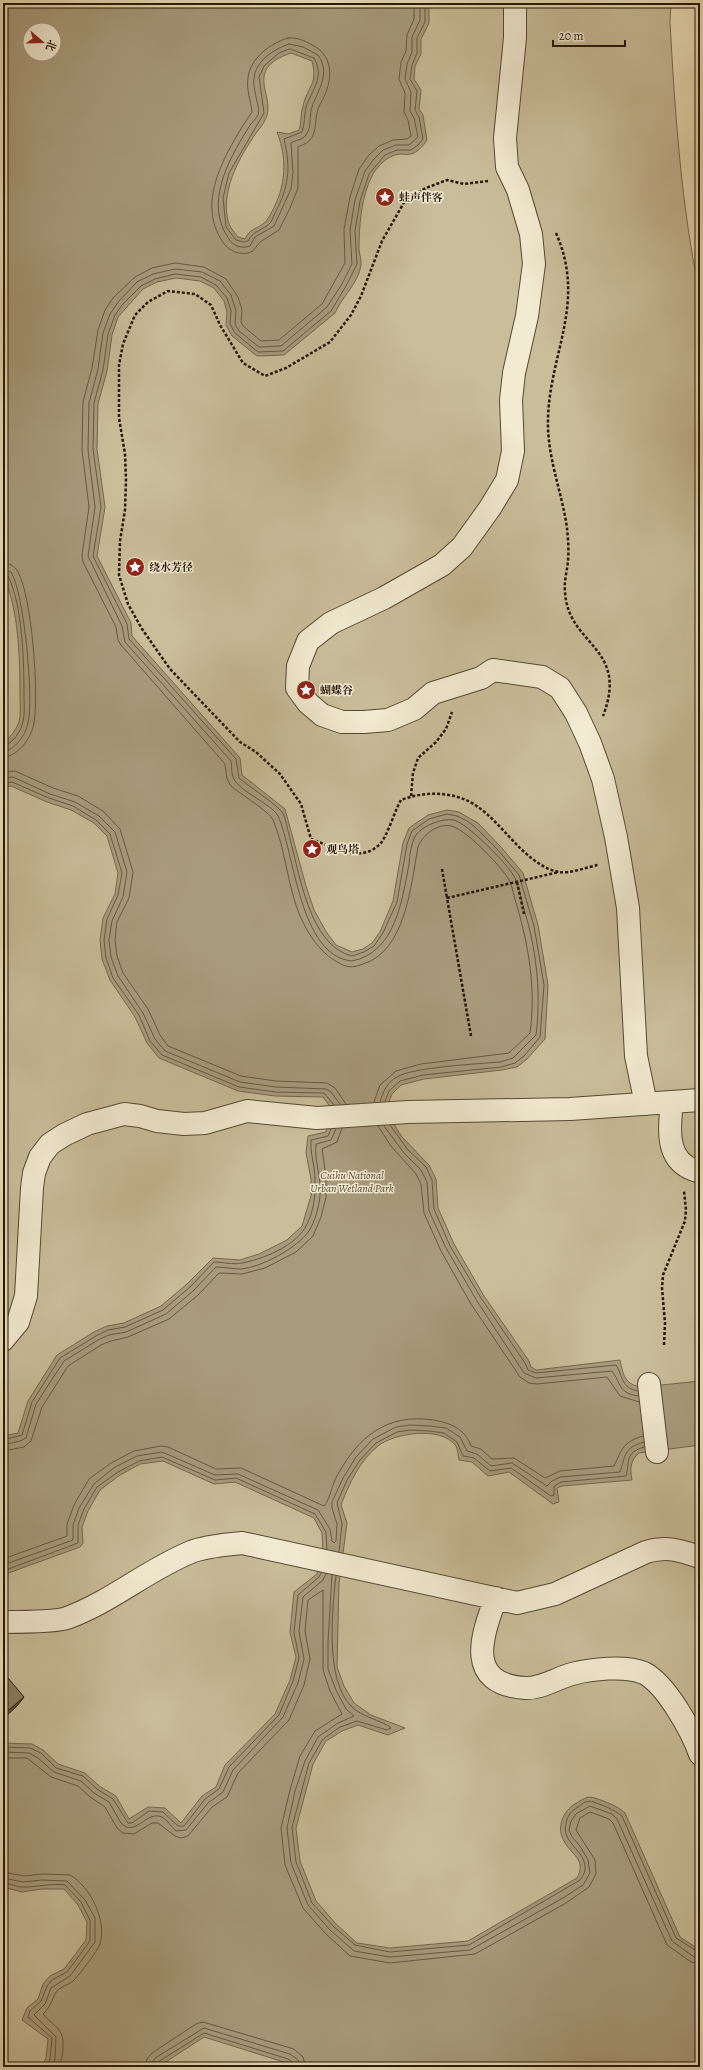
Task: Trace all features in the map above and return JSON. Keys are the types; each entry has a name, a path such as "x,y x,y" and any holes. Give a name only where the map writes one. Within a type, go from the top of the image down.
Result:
{"lane":[{"path":"514,3 515,38 505,138 507,167 518,190 530,234 534,264 527,316 514,373 511,400 513,452 507,480 490,508 462,547 442,565 391,594 331,623 308,641 298,666 297,688 308,703 322,715 342,722 388,720 414,709 433,693 481,678 493,670 542,677 560,688 576,713 590,743 603,779 620,860 628,908 636,1056 646,1104"},
{"path":"3,1340 18,1322 26,1296 32,1188 34,1173 40,1157 50,1144 64,1135 87,1124 124,1114 140,1116 157,1121 184,1124 205,1123 247,1111 317,1118 408,1112 570,1109 700,1100"},
{"path":"672,1102 670,1137 674,1153 694,1170"},
{"path":"649,1384 657,1452"},
{"path":"3,1622 66,1619 108,1598 152,1571 192,1552 220,1545 242,1543 299,1557 381,1573 517,1603 555,1594 646,1552 661,1548 674,1548 700,1557"},
{"path":"496,1598 484,1628 481,1651 483,1664 490,1675 503,1682 526,1688 550,1682 572,1674 595,1670 620,1668 643,1673 659,1684 668,1694 700,1754"}],"path":[{"path":"509,173 484,182 464,184 447,180 426,188 406,199 382,241 361,296 351,315 330,342 286,368 265,376 243,363 220,325 211,305 195,294 168,291 148,302 135,315 123,344 119,365 120,418 125,454 126,480 125,510 120,541 119,575 128,604 142,629 175,675 240,742 256,752 280,774 301,804 311,839 351,853 360,854 380,844 401,800 412,796 438,794 454,797 475,805 529,857 559,872"},
{"path":"554,228 559,239 566,270 568,301 566,326 550,398 548,420 549,443 567,528 568,559 564,590 567,607 572,621 597,649 610,675 605,709 590,743"},
{"path":"412,796 413,773 418,758 436,742 446,729 454,706 457,686"},
{"path":"447,898 559,872 620,860"},
{"path":"442,869 471,1036"},
{"path":"517,882 524,914"},
{"path":"664,1345 665,1323 662,1288 663,1275 685,1221 686,1210 683,1196 694,1170"}],"green space":[{"name":"Cuihu National Urban Wetland Park","path":"3,3 671,3 670,22 674,90 683,193 693,261 700,295 700,2067 3,2067"}],"water":[{"path":"3,3 429,3 429,23 421,39 421,54 415,66 414,79 421,90 419,109 423,115 427,140 414,153 399,154 387,159 373,174 363,201 360,221 360,271 335,313 284,355 257,356 232,336 226,325 227,312 224,301 214,288 200,281 176,278 157,282 143,289 118,317 112,335 107,371 98,404 97,449 105,507 97,556 131,623 132,636 240,758 242,775 285,809 314,910 327,933 336,945 352,952 363,949 372,943 380,932 393,901 403,843 409,828 428,815 447,810 459,812 478,823 523,873 538,925 548,985 545,1039 527,1059 517,1067 424,1079 401,1085 392,1094 388,1104 390,1118 402,1137 429,1165 436,1179 438,1208 454,1244 484,1296 529,1361 531,1367 536,1370 620,1360 622,1370 628,1382 636,1386 642,1387 700,1381 700,1445 639,1453 631,1465 632,1480 562,1486 557,1488 559,1502 553,1504 509,1472 488,1476 472,1462 459,1460 456,1446 448,1439 439,1435 406,1435 385,1441 378,1446 360,1465 351,1481 341,1505 347,1523 339,1584 337,1667 344,1686 354,1703 371,1715 405,1728 388,1735 358,1725 342,1731 326,1741 313,1764 296,1828 300,1861 316,1901 336,1924 357,1943 390,1948 468,1941 577,1878 580,1872 579,1862 564,1841 561,1831 562,1820 564,1815 571,1807 589,1797 607,1802 625,1813 680,1937 700,1950 700,2067 293,2067 287,2063 204,2037 158,2067 42,2067 46,2058 48,2039 22,2020 27,2008 38,1999 43,1984 50,1976 64,1969 86,1940 87,1922 78,1905 64,1889 42,1889 22,1892 3,1887 3,1743 32,1744 43,1750 58,1764 85,1773 99,1786 116,1796 129,1819 148,1807 165,1808 181,1823 202,1796 216,1787 225,1765 275,1714 290,1680 296,1657 290,1632 294,1592 317,1574 323,1552 322,1533 314,1518 235,1482 214,1484 163,1461 140,1464 120,1475 100,1490 88,1511 82,1527 83,1543 80,1547 3,1575 3,1436 18,1433 28,1401 57,1355 94,1332 107,1326 124,1323 161,1306 187,1284 213,1258 240,1260 259,1254 287,1240 302,1226 311,1196 311,1179 306,1153 308,1136 326,1132 331,1108 323,1097 275,1096 238,1091 159,1058 147,1043 135,1017 110,980 102,959 100,940 103,918 115,894 118,873 107,836 94,823 71,810 47,802 11,786 3,787 3,743 16,728 20,719 20,666 18,634 8,588 3,574","holes":["291,53 312,61 314,75 312,85 302,109 299,130 288,134 277,132 281,144 284,166 278,199 265,223 250,232 245,239 238,237 229,224 227,200 232,176 237,165 243,153 265,120 268,111 264,76 268,67 276,60"]}],"building":[{"path":"8,1678 24,1697 3,1715 3,1682"}],"place":[{"name":"蛙声伴客","path":"385,197"},
{"name":"绕水芳径","path":"135,567"},
{"name":"蝴蝶谷","path":"306,690"},
{"name":"观鸟塔","path":"312,849"}]}
